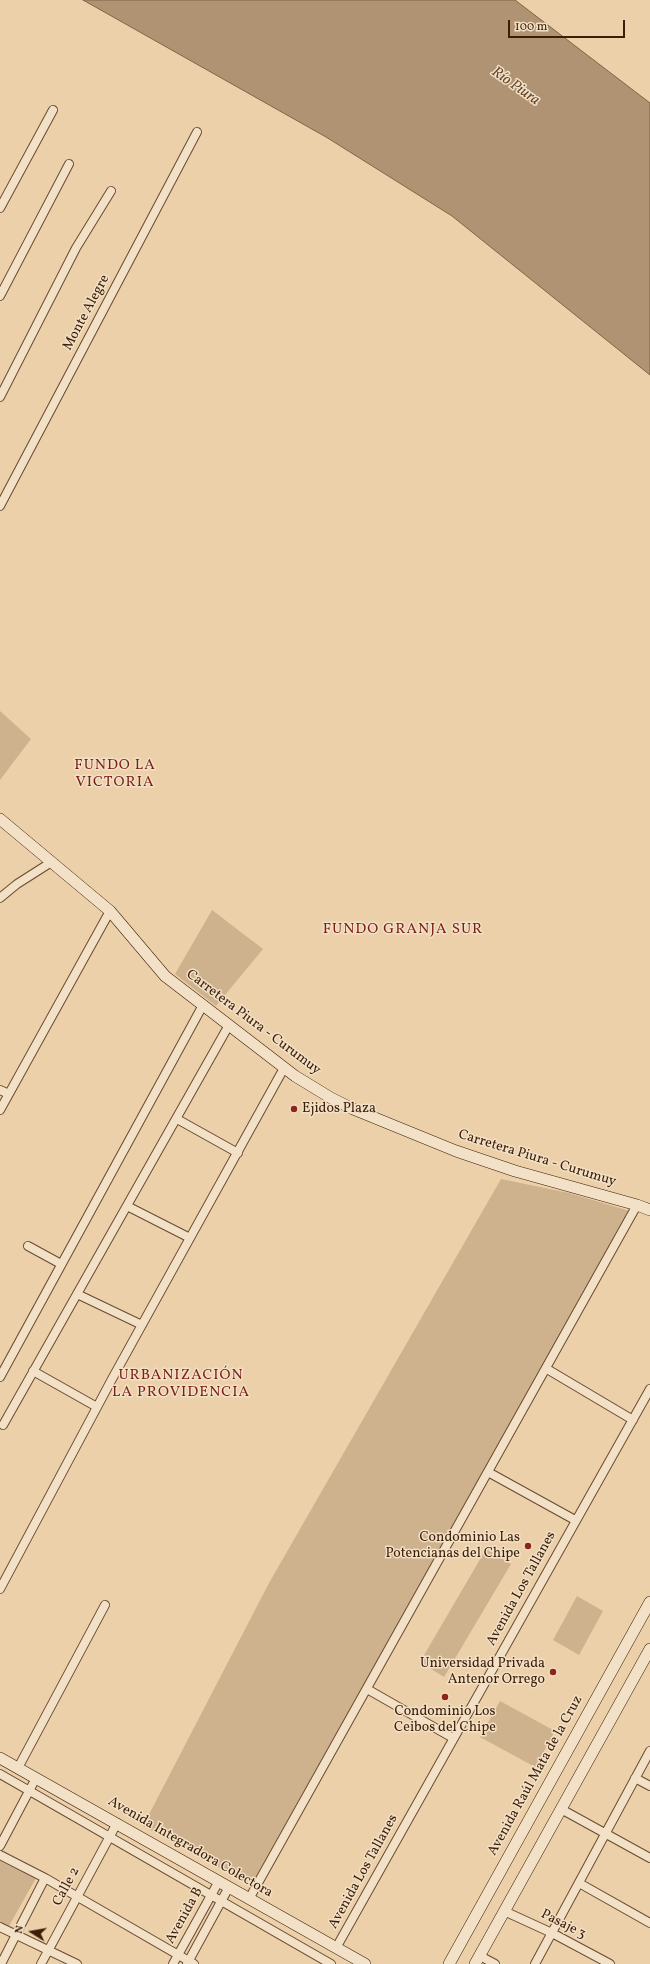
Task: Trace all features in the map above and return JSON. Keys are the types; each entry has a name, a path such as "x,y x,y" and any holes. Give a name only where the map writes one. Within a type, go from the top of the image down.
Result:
{"main road":[{"name":"Carretera Piura - Curumuy","path":"0,819 50,863 110,911 165,976 284,1068 325,1094 353,1109 416,1136 515,1171 650,1210"},
{"name":"Avenida Raúl Mata de la Cruz","path":"449,1964 650,1602"},
{"path":"477,1960 650,1649"},
{"name":"Avenida Integradora Colectora","path":"0,1758 366,1964"}],"street":[{"path":"0,208 53,110"},
{"name":"Monte Alegre","path":"0,506 197,132"},
{"path":"0,296 69,164"},
{"path":"0,397 76,248 111,191"},
{"path":"0,898 17,884 50,863"},
{"path":"0,1110 110,911"},
{"path":"0,1377 203,1005"},
{"path":"3,1425 229,1025"},
{"path":"0,1589 142,1324 284,1068"},
{"path":"0,1090 9,1094"},
{"path":"177,1119 238,1153"},
{"path":"249,1899 547,1369 637,1205"},
{"path":"127,1206 190,1238"},
{"path":"28,1246 61,1264"},
{"path":"77,1294 142,1324"},
{"path":"547,1369 633,1420"},
{"path":"33,1371 97,1407"},
{"name":"Avenida Los Tallanes","path":"336,1948 650,1390"},
{"path":"488,1472 576,1520"},
{"path":"18,1768 105,1605"},
{"path":"367,1689 453,1738"},
{"path":"535,1964 650,1751"},
{"path":"0,1774 331,1964"},
{"path":"0,1846 36,1778"},
{"path":"635,1778 650,1786"},
{"path":"561,1809 650,1858"},
{"name":"Calle 2","path":"40,1964 117,1823"},
{"path":"0,1855 45,1878 190,1963"},
{"path":"1,1964 15,1934 45,1878"},
{"name":"Avenida B","path":"174,1964 219,1881"},
{"path":"579,1883 650,1922"},
{"name":"Avenida B","path":"190,1963 229,1887"},
{"name":"Pasaje 3","path":"504,1911 552,1933 610,1964"},
{"path":"0,1927 77,1964"},
{"path":"477,1960 495,1964"}],"shaded area":[{"path":"0,711 31,739 0,780"},
{"path":"212,910 263,949 216,1006 175,974"},
{"path":"501,1179 569,1193 630,1211 251,1885 143,1826 269,1583"},
{"path":"486,1549 511,1564 444,1677 420,1662"},
{"path":"577,1596 603,1611 579,1655 553,1640"},
{"path":"500,1701 555,1731 535,1767 480,1737"},
{"path":"0,1858 36,1878 9,1926 0,1922"}],"water":[{"name":"Río Piura","path":"83,0 515,0 650,103 650,375 452,216 326,137"}],"place":[{"name":"Ejidos Plaza","path":"294,1109"},
{"name":"Condominio Las Potencianas del Chipe","path":"528,1546"},
{"name":"Universidad Privada Antenor Orrego","path":"553,1672"},
{"name":"Condominio Los Ceibos del Chipe","path":"445,1697"}],"district":[{"name":"FUNDO LA VICTORIA","path":"115,774"},
{"name":"FUNDO GRANJA SUR","path":"403,930"},
{"name":"URBANIZACIÓN LA PROVIDENCIA","path":"181,1384"}]}
